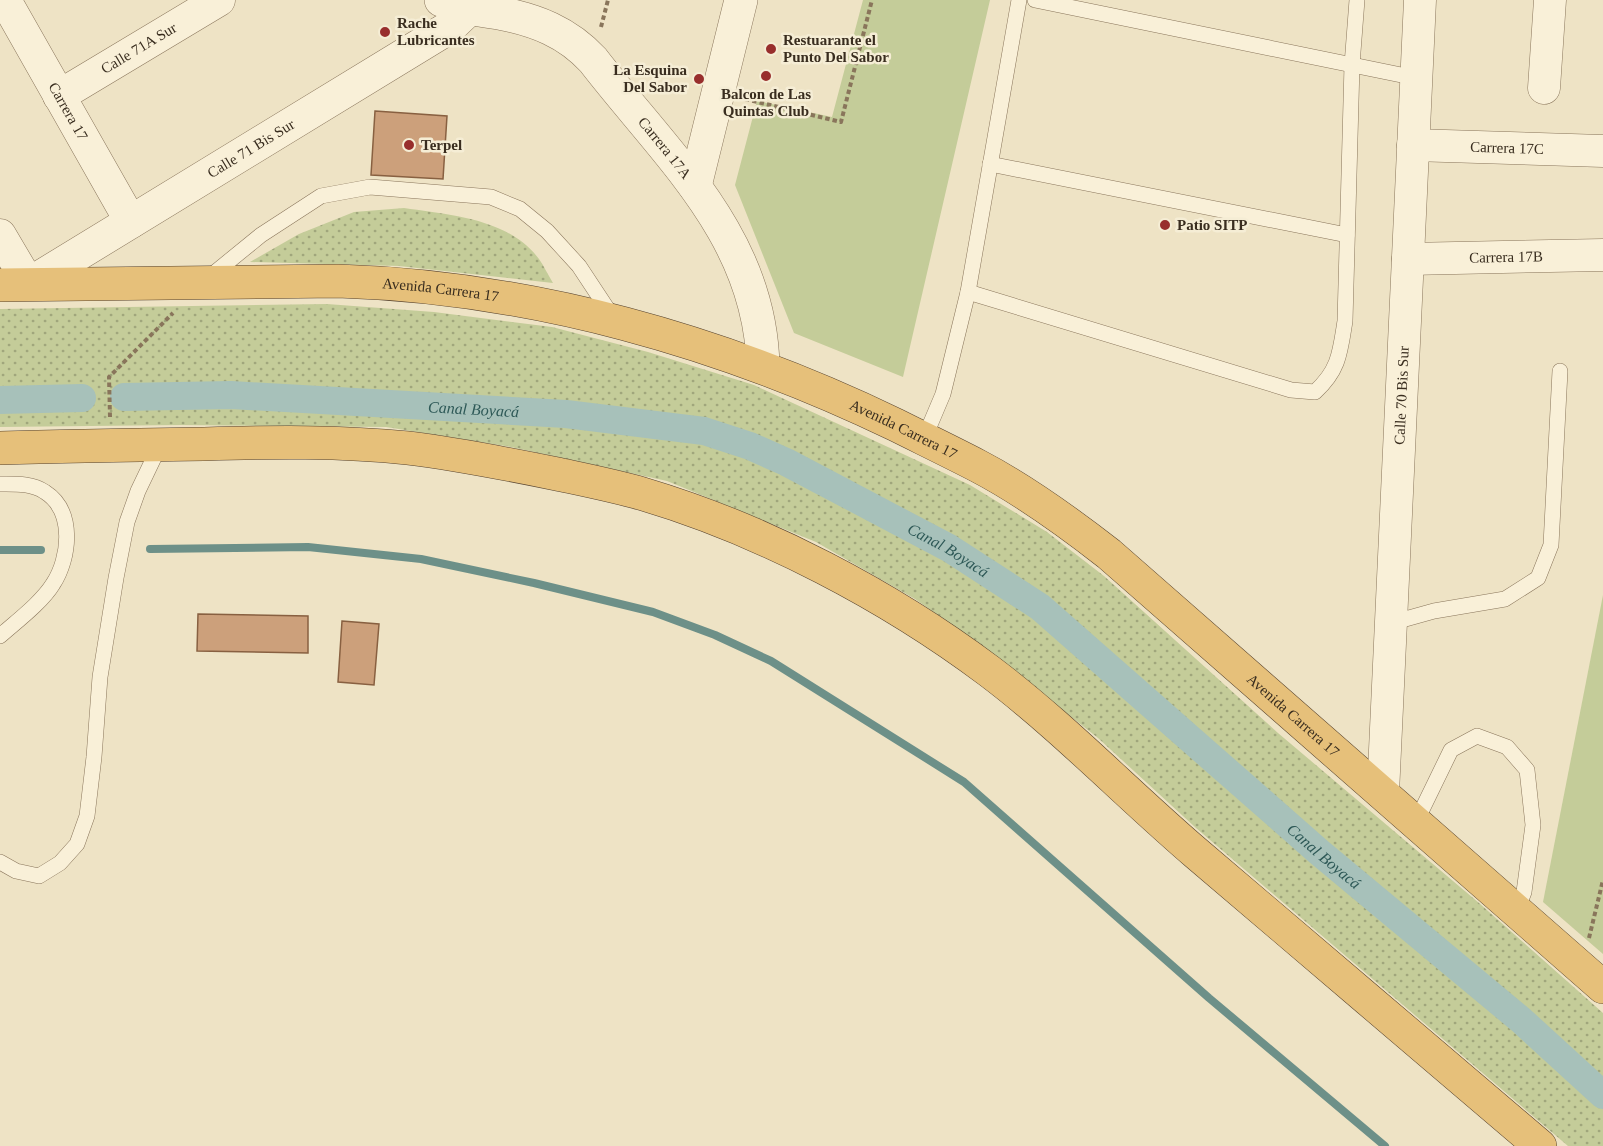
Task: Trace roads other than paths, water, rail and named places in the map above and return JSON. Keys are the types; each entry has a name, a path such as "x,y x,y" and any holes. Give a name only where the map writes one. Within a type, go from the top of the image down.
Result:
{"highway":[{"name":"Avenida Carrera 17","path":"15,285 338,282 477,293 526,301 694,344 762,367 849,402 979,466 1082,533 1109,554 1593,977"},
{"path":"0,448 265,443 368,445 443,453 641,493 738,529 810,561 870,593 917,622 998,678 1043,715 1191,848 1540,1146"}],"street":[{"name":"Carrera 17","path":"5,0 130,222"},
{"name":"Calle 71A Sur","path":"59,96 219,0"},
{"path":"695,186 741,0"},
{"name":"Calle 70 Bis Sur","path":"1383,793 1420,0"},
{"path":"1544,88 1550,0"},
{"name":"Carrera 17A","path":"455,4 543,24 583,49 695,186 728,237 743,266 759,321 762,367"},
{"name":"Calle 71 Bis Sur","path":"15,285 130,222 450,27 455,4"},
{"name":"Carrera 17C","path":"1413,145 1603,151"},
{"path":"0,235 15,285"},
{"name":"Carrera 17B","path":"1408,259 1603,255"}],"lane":[{"path":"924,439 943,394 968,292 1019,0"},
{"path":"1035,0 1416,78"},
{"path":"968,292 1290,390 1315,392 1329,380 1340,356 1345,321 1352,65 1357,0"},
{"path":"990,164 1347,235"},
{"path":"203,282 261,235 321,196 370,187 491,197 520,209 547,231 579,266 617,324"},
{"path":"1391,623 1434,611 1505,599 1538,578 1551,545 1560,371"},
{"path":"0,862 16,871 39,876 60,863 77,844 87,816 100,677 128,522 138,491 160,444"},
{"path":"0,484 29,485 45,492 64,515 67,536 63,567 52,587 0,636"},
{"path":"1416,822 1451,750 1477,736 1508,747 1527,770 1533,825 1524,892 1517,910"}],"waterway":[{"name":"Canal Boyacá","path":"124,397 231,395 566,414 704,431 750,446 786,462 949,548 1040,607 1319,852 1521,1020 1603,1095"},
{"name":"Canal Boyacá","path":"0,400 82,398"},
{"path":"150,549 308,547 421,559 653,612 715,635 771,661 964,782 1209,998 1385,1146"},
{"path":"0,550 41,550"}],"place":[{"name":"Rache Lubricantes","path":"385,32"},
{"name":"Restuarante el Punto Del Sabor","path":"771,49"},
{"name":"Balcon de Las Quintas Club","path":"766,76"},
{"name":"La Esquina Del Sabor","path":"699,79"},
{"name":"Terpel","path":"409,145"},
{"name":"Patio SITP","path":"1165,225"}]}
